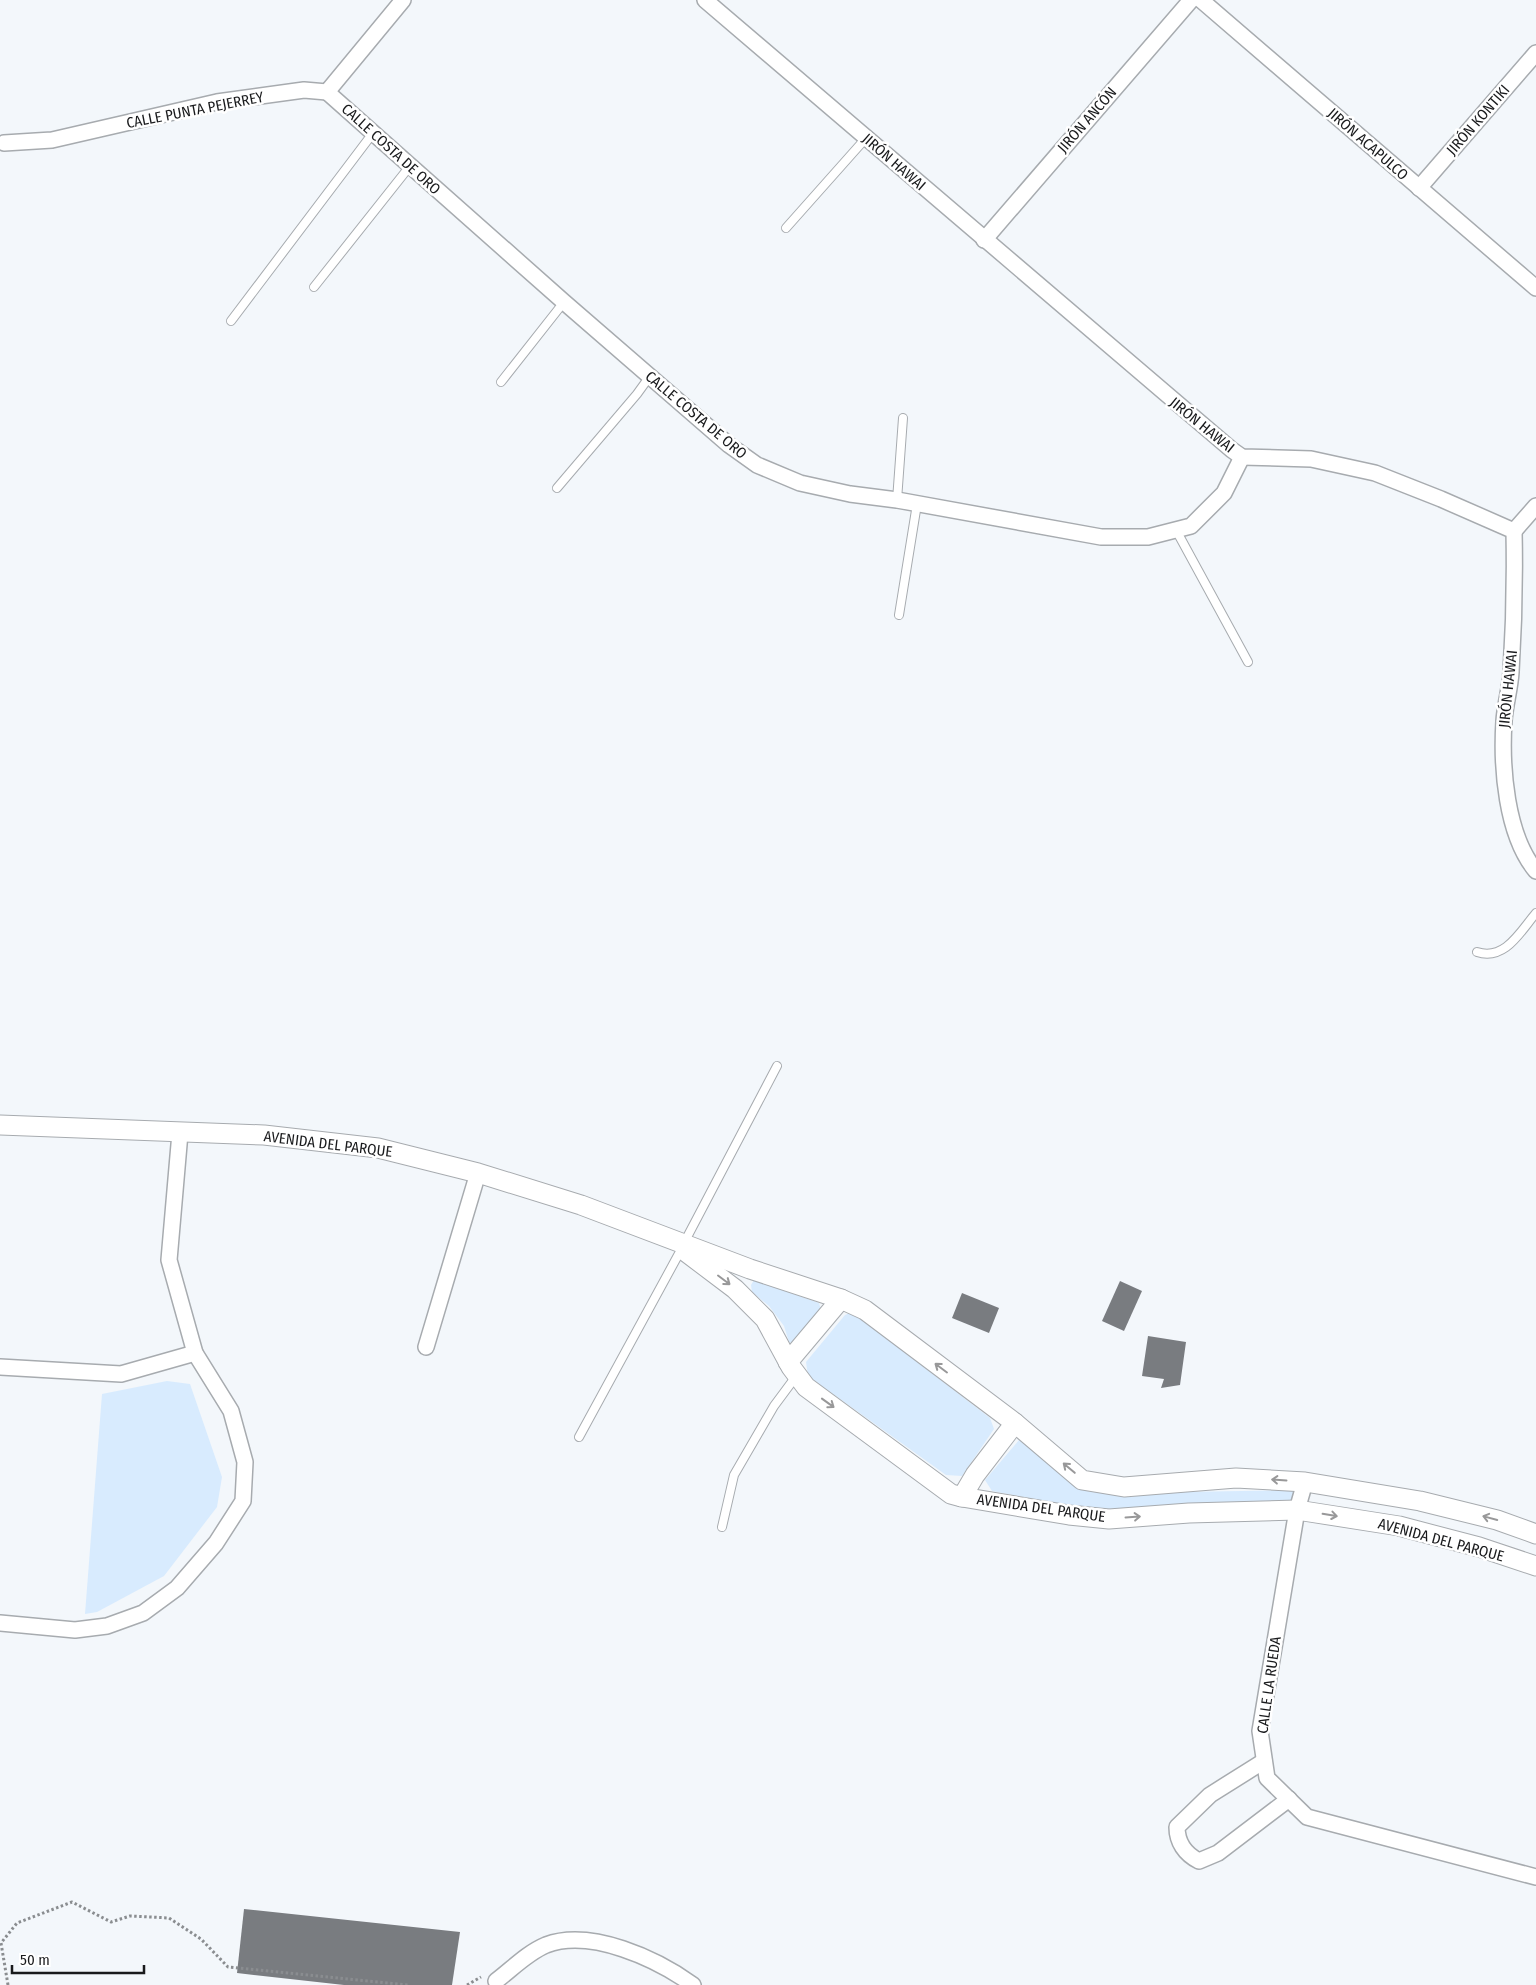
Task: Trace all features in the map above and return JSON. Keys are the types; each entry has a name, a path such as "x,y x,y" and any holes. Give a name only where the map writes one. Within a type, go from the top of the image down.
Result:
{"street":[{"path":"327,92 403,0"},
{"name":"JIRÓN HAWAI","path":"705,0 1221,443 1242,457 1311,459 1375,473 1514,531 1511,674 1504,720 1503,757 1510,810 1516,835 1536,871"},
{"name":"JIRÓN ANCÓN","path":"984,240 1191,0"},
{"name":"JIRÓN ACAPULCO","path":"1201,0 1536,288"},
{"name":"JIRÓN KONTIKI","path":"1419,188 1536,53"},
{"name":"CALLE PUNTA PEJERREY","path":"4,143 52,140 217,102 304,90 327,92"},
{"name":"CALLE COSTA DE ORO","path":"327,92 729,445 768,470 800,483 850,494 897,500 1101,537 1148,537 1191,526 1224,493 1242,457"},
{"path":"1514,531 1536,506"},
{"name":"AVENIDA DEL PARQUE","path":"0,1125 264,1136 378,1148 478,1173 581,1205 679,1244 841,1299 864,1310 1015,1423 1082,1480 1124,1487 1236,1478 1305,1482 1420,1501 1497,1520 1536,1534"},
{"path":"0,1623 75,1630 107,1626 143,1613 177,1588 216,1543 243,1501 245,1462 231,1411 195,1354 169,1260 180,1133"},
{"path":"426,1347 478,1173"},
{"name":"AVENIDA DEL PARQUE","path":"679,1244 735,1289 765,1319 806,1387 951,1494 1069,1515 1109,1519 1189,1513 1297,1510 1399,1526 1479,1547 1536,1566"},
{"path":"793,1368 841,1299"},
{"path":"0,1367 121,1374 195,1354"},
{"path":"962,1496 980,1468 1015,1423"},
{"name":"CALLE LA RUEDA","path":"1305,1482 1297,1510 1260,1731 1267,1778 1307,1817 1536,1877"},
{"path":"1264,1761 1210,1795 1177,1826 1177,1838 1190,1857 1199,1861 1218,1853 1289,1799"},
{"path":"496,1981 520,1961 547,1945 576,1940 618,1947 670,1970 693,1985"}],"lane":[{"path":"231,322 373,133"},
{"path":"786,228 866,138"},
{"path":"314,286 410,166"},
{"path":"501,382 564,302"},
{"path":"557,488 650,376"},
{"path":"897,500 902,418"},
{"path":"899,615 918,504"},
{"path":"1176,530 1248,662"},
{"path":"1476,952 1484,954 1500,952 1507,947 1536,913"},
{"path":"579,1437 679,1244 777,1066"},
{"path":"722,1527 734,1475 774,1406 793,1368"}],"path":[{"path":"8,1985 1,1943 6,1936 17,1922 72,1902 111,1922 130,1916 169,1918 201,1939 228,1967 408,1985"}],"shaded area":[{"path":"754,1280 819,1303 821,1310 796,1344 789,1342 784,1326 769,1306 752,1292 751,1285"},
{"path":"852,1312 990,1418 994,1429 962,1476 946,1475 808,1376 806,1362 845,1315"},
{"path":"167,1381 190,1384 222,1477 217,1507 164,1576 97,1612 85,1614 102,1394"},
{"path":"1019,1440 1027,1444 1068,1480 1090,1492 1294,1490 1293,1499 1285,1502 1104,1509 1056,1503 992,1491 985,1480"}],"building":[{"path":"1120,1281 1142,1291 1124,1331 1102,1321"},
{"path":"962,1293 999,1308 989,1333 952,1318"},
{"path":"1148,1336 1186,1342 1180,1385 1161,1388 1164,1379 1142,1376"},
{"path":"244,1909 460,1932 452,1985 344,1985 237,1973"}]}
